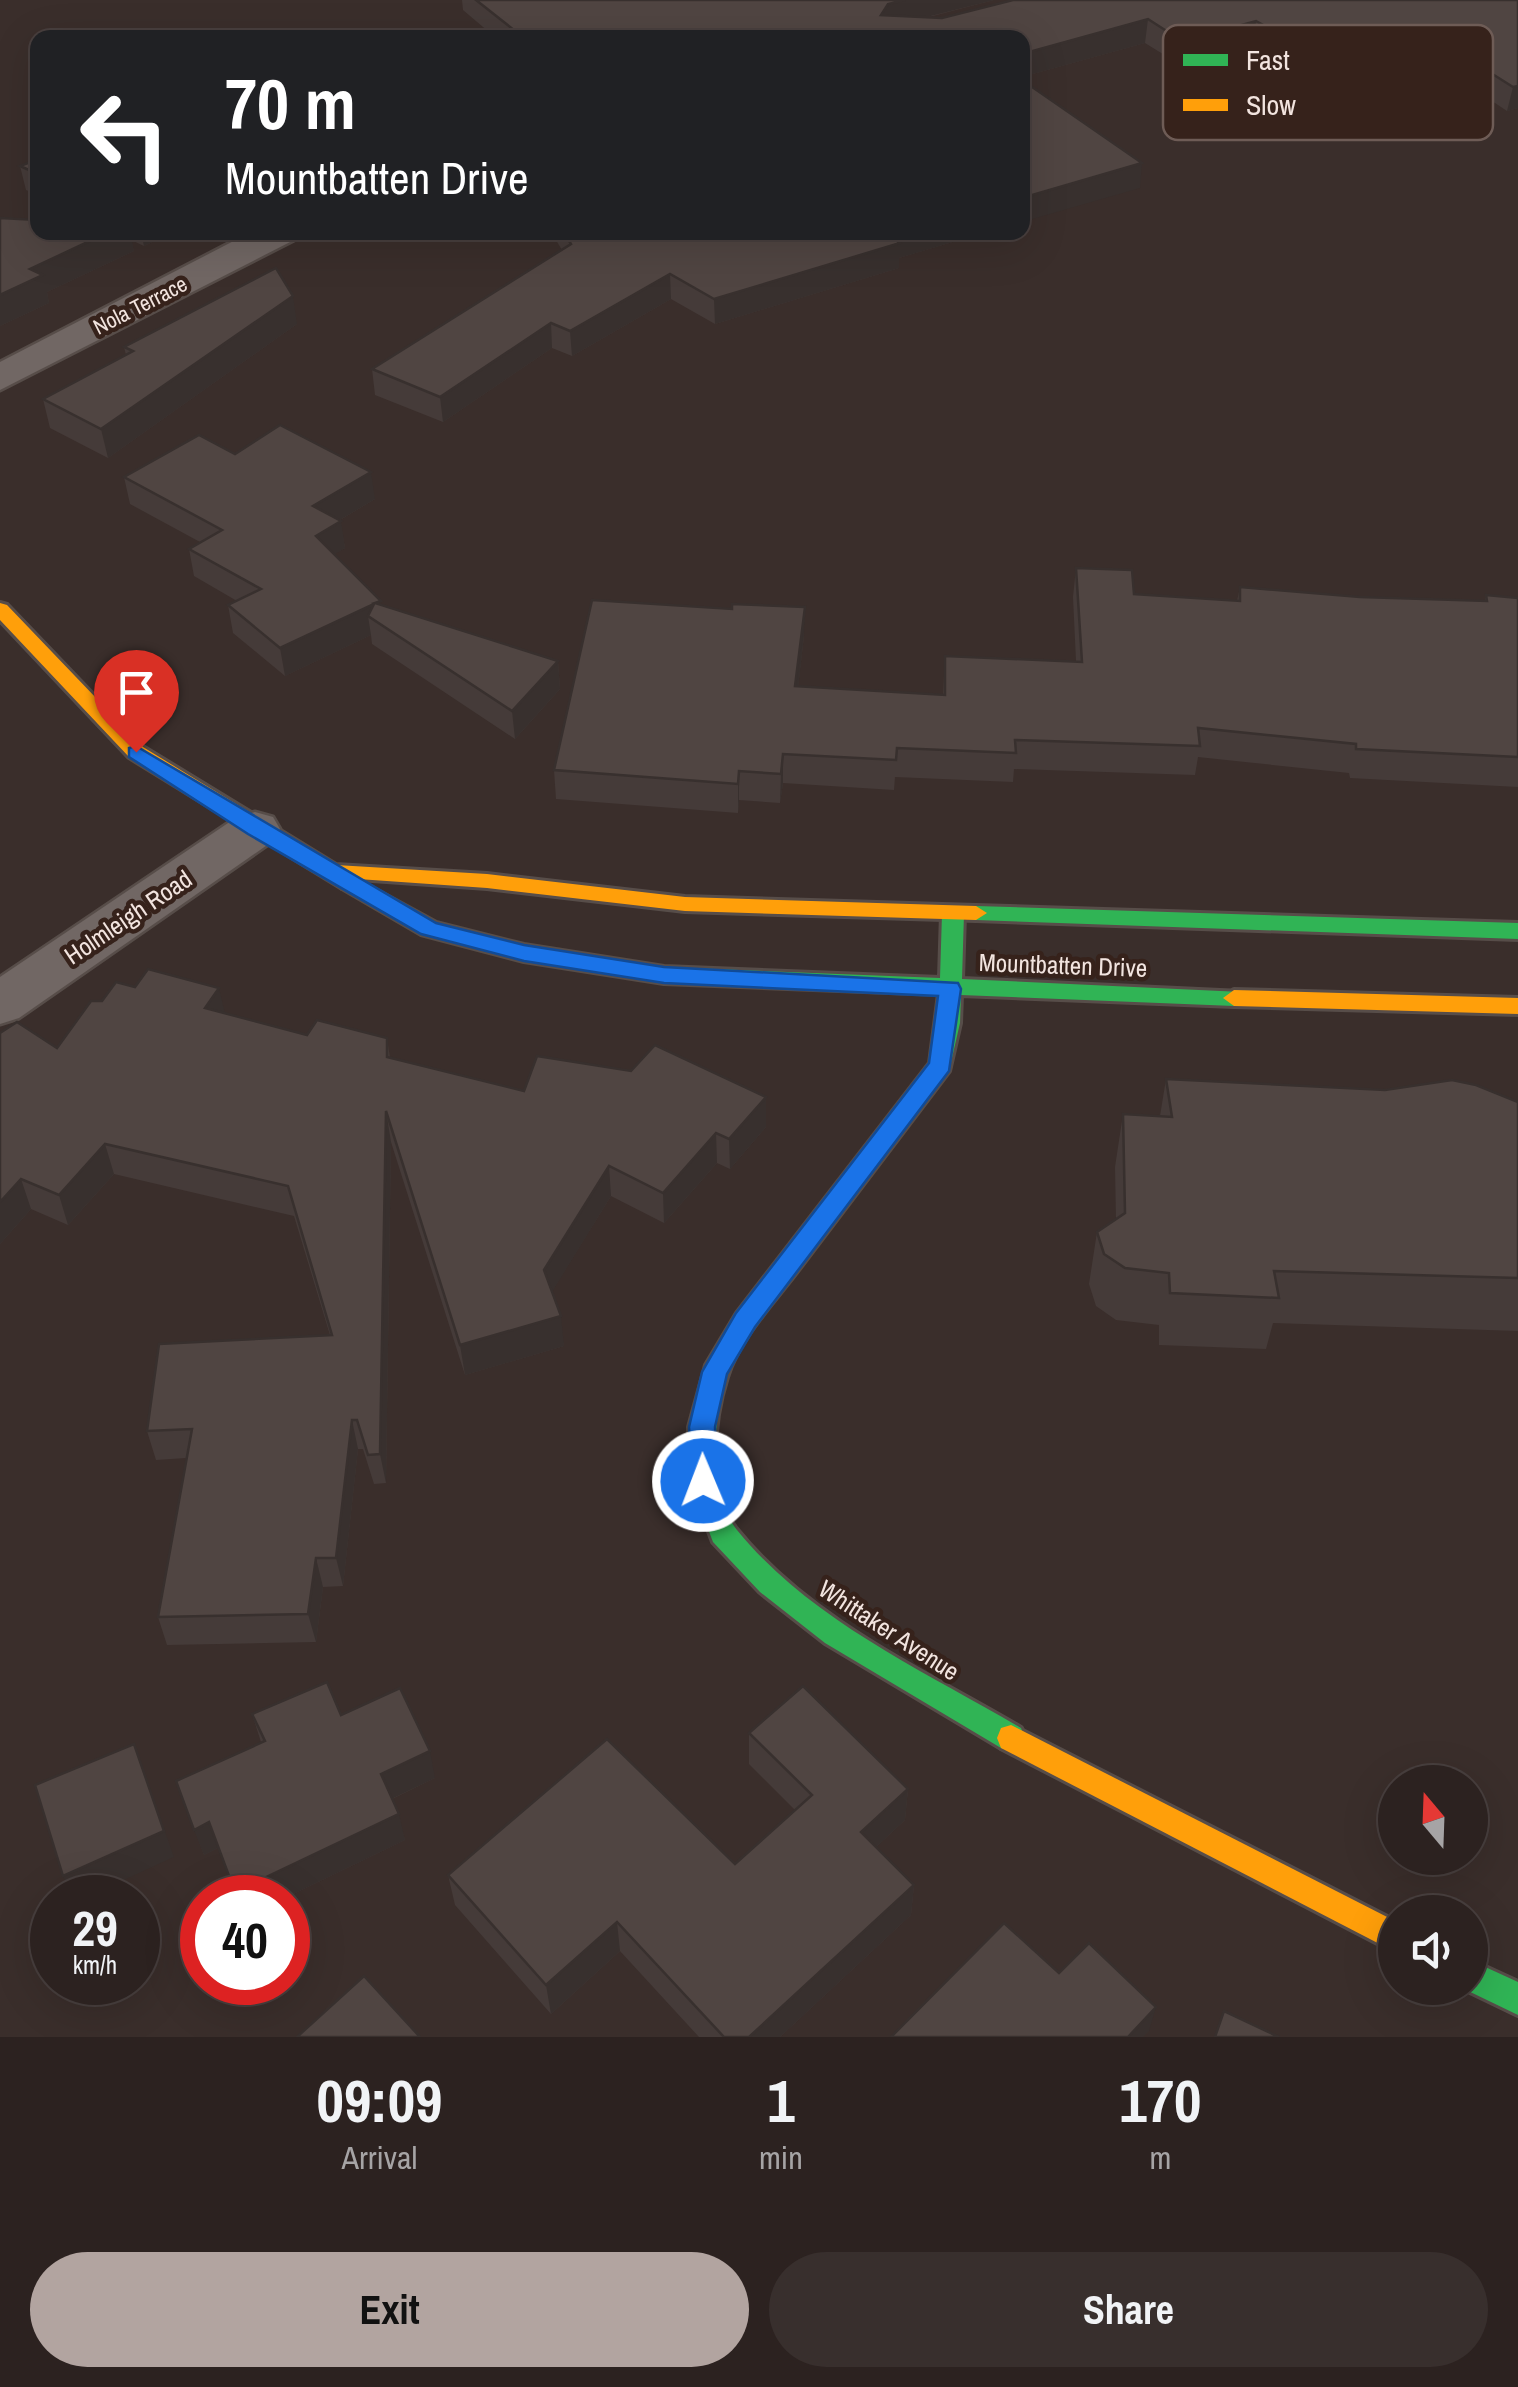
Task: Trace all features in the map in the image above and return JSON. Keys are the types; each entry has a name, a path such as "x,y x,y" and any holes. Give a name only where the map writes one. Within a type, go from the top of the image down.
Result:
{"main road":[{"name":"Mountbatten Drive","path":"0,610 136,752 255,829 429,929 524,953 664,975 950,989 1518,1006"},
{"name":"Mountbatten Drive","path":"326,870 487,881 685,904 1518,931"},
{"name":"Whittaker Avenue","path":"953,914 941,1064 746,1320 715,1372 702,1427 703,1481 723,1534 770,1582 836,1634 1060,1767 1378,1928"},
{"path":"1488,1984 1518,1999"}],"street":[{"name":"Nola Terrace","path":"0,378 266,240"},
{"name":"Holmleigh Road","path":"0,1004 255,829"}],"building":[{"path":"476,0 905,0 888,4 881,15 942,18 1013,0 1518,0 1518,86 1493,75 1493,25 1263,25 1256,21 1241,25 1163,25 1163,29 1148,19 1030,52 1030,30 514,30"},
{"path":"1030,86 1142,163 1030,196"},
{"path":"0,218 30,220 30,240 92,240 30,269 43,275 0,295"},
{"path":"569,240 900,243 714,299 670,274 570,331 551,323 440,397 372,369 571,244"},
{"path":"276,268 293,296 101,429 43,399 133,351 124,347"},
{"path":"280,425 371,472 313,506 341,521 316,536 381,601 375,603 558,661 512,711 368,616 374,604 280,648 228,605 261,589 189,549 222,530 124,477 199,435 235,454"},
{"path":"1076,568 1132,570 1134,594 1240,601 1240,587 1360,597 1487,601 1486,595 1518,598 1518,757 1356,749 1356,744 1198,728 1200,746 1015,740 1016,753 897,748 896,760 783,754 781,774 739,771 738,784 554,770 592,600 732,609 732,604 805,607 795,686 945,695 945,656 1082,662"},
{"path":"148,969 219,988 205,1008 307,1035 317,1020 387,1038 387,1057 524,1091 537,1056 631,1071 655,1045 766,1097 729,1139 716,1133 663,1193 609,1166 544,1270 561,1316 460,1345 386,1111 380,1454 368,1455 357,1420 352,1420 336,1558 316,1558 308,1614 158,1617 192,1429 147,1431 159,1344 332,1335 288,1186 105,1144 59,1195 21,1179 0,1202 0,1033 17,1022 57,1048 91,1001 102,1001 116,982 135,987"},
{"path":"1166,1079 1385,1090 1452,1080 1518,1102 1518,1278 1274,1271 1279,1298 1170,1293 1169,1273 1125,1268 1104,1254 1097,1232 1125,1213 1123,1114 1172,1117"},
{"path":"327,1682 341,1715 400,1688 430,1751 381,1774 399,1814 271,1875 229,1875 209,1822 194,1830 176,1781 265,1741 252,1714"},
{"path":"803,1686 908,1789 861,1832 914,1885 749,2037 724,2037 617,1922 546,1985 448,1875 607,1739 735,1864 812,1795 749,1733"},
{"path":"134,1744 164,1831 63,1875 35,1785"},
{"path":"1004,1923 1059,1973 1089,1943 1156,2007 1128,2037 891,2037"},
{"path":"364,1976 420,2037 297,2037"},
{"path":"1224,2011 1279,2037 1215,2037"}],"traffic: fast":[{"path":"350,883 429,929 524,953 664,975 1234,998"},
{"path":"976,913 1518,931"},
{"path":"953,914 949,1023 941,1065 746,1320 715,1372 702,1427 703,1481 723,1534 770,1583 835,1634 1011,1738"},
{"path":"1488,1984 1518,1999"}],"traffic: slow":[{"path":"0,609 136,752 350,883"},
{"path":"340,871 487,881 685,904 976,913"},
{"path":"1234,998 1518,1006"},
{"path":"1011,1738 1378,1928"}],"route":[{"path":"136,752 255,829 429,929 524,953 664,975 950,989 949,1023 941,1064 746,1320 715,1372 702,1427 703,1481"}]}
